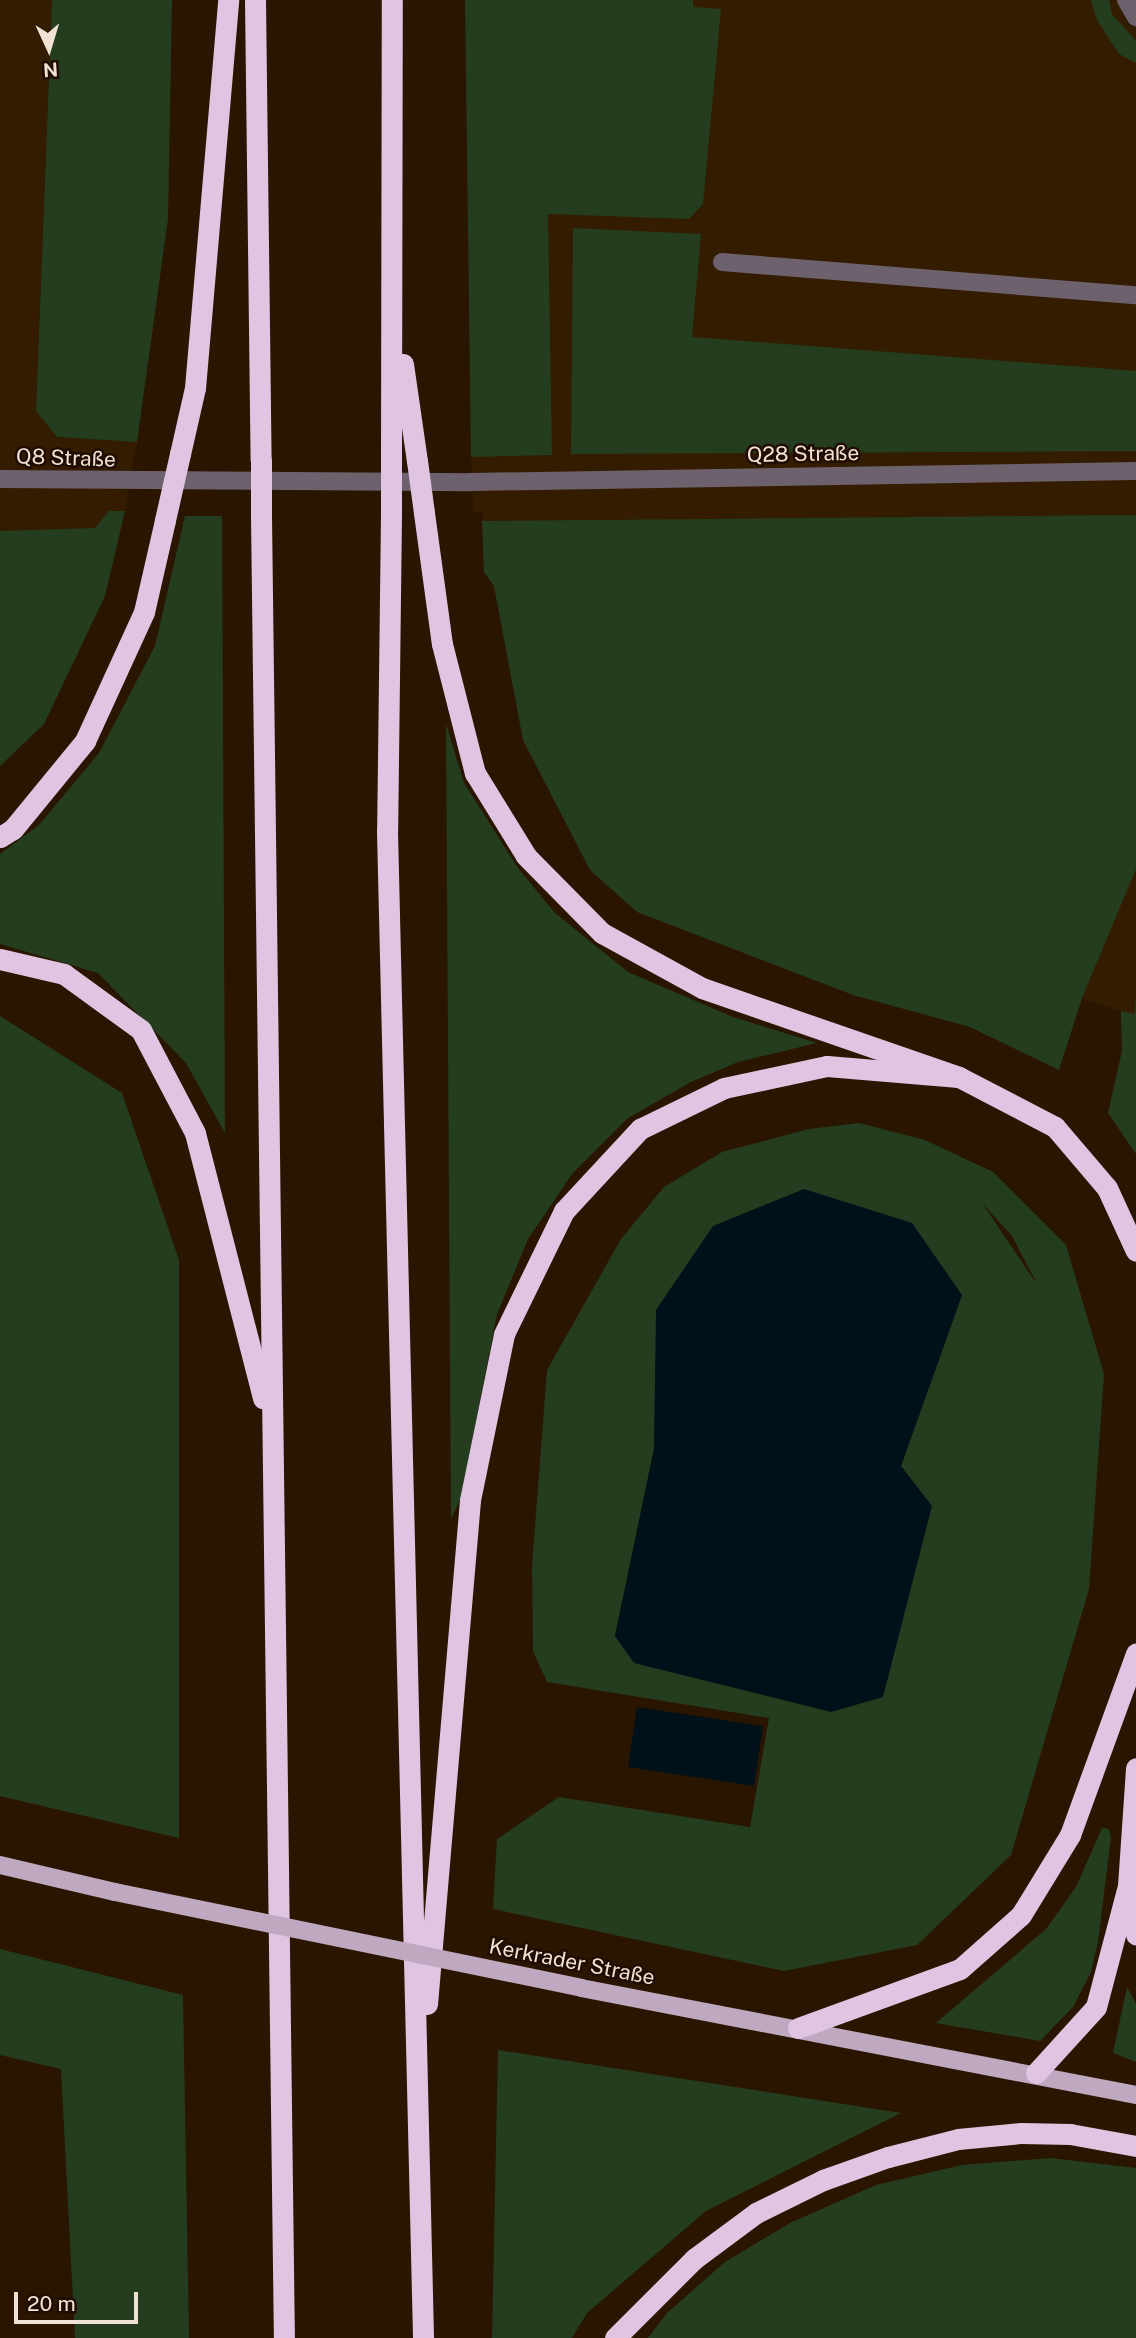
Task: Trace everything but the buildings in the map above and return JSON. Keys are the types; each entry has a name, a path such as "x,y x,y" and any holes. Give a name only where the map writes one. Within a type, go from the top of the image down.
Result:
{"highway":[{"path":"0,837 13,829 85,741 144,612 195,388 228,0"},
{"path":"255,0 284,2338"},
{"path":"392,0 393,297 387,831 423,2338"},
{"path":"393,297 442,644 475,773 526,856 602,933 702,988 959,1077 1055,1126 1107,1188 1136,1251"},
{"path":"0,959 64,974 141,1030 195,1133 271,1430"},
{"path":"418,2111 470,1500 504,1334 564,1211 640,1129 724,1088 827,1066 959,1077"},
{"path":"798,2028 960,1969 1021,1915 1070,1835 1136,1654"},
{"path":"1036,2073 1097,2007 1128,1886 1136,1768"},
{"path":"1128,1886 1136,1934"},
{"path":"615,2338 694,2259 756,2213 849,2171 958,2139 1021,2133 1070,2134 1136,2146"}],"main road":[{"name":"Kerkrader Straße","path":"0,1865 115,1892 581,1988 1036,2073 1136,2095"}],"lane":[{"path":"1126,0 1136,17"},
{"path":"722,262 1136,295"},
{"name":"Q28 Straße","path":"131,483 471,482 1136,471"},
{"name":"Q8 Straße","path":"0,479 131,483"}],"shaded area":[{"path":"0,0 52,0 36,411 57,437 137,442 125,511 109,511 95,528 0,580"},
{"path":"503,0 1136,0 1136,1066 1122,1051 1121,1011 1082,998 604,598 484,572 482,512 473,512 470,413 500,412"},
{"path":"804,1189 912,1223 962,1295 901,1466 932,1506 883,1697 831,1712 634,1663 615,1636 654,1449 656,1310 713,1226"},
{"path":"637,1707 763,1726 754,1786 628,1767"}],"green space":[{"path":"52,0 172,0 168,219 137,442 57,437 36,411"},
{"path":"465,0 693,0 693,7 721,9 703,204 689,219 548,214 552,455 471,457"},
{"path":"1091,0 1109,0 1112,14 1136,41 1136,63 1119,54 1097,20"},
{"path":"573,228 701,234 692,337 1136,371 1136,451 571,454"},
{"path":"109,511 125,511 105,596 44,724 0,766 0,531 95,528"},
{"path":"1136,515 1136,869 1082,998 1059,1070 970,1027 853,995 637,912 590,870 523,740 494,586 484,572 482,521"},
{"path":"185,516 222,516 225,1133 186,1063 98,973 0,944 0,854 39,825 99,753 155,646"},
{"path":"446,724 464,783 518,868 555,913 628,972 733,1017 817,1043 738,1062 691,1082 628,1118 572,1174 528,1239 497,1314 461,1498 451,1519"},
{"path":"1136,990 1136,1154 1108,1113 1122,1051 1121,1011 1135,1014"},
{"path":"0,1016 122,1093 179,1260 179,1838 0,1796"},
{"path":"859,1123 925,1140 993,1172 1066,1245 1104,1374 1089,1589 1011,1855 917,1945 784,1971 493,1909 497,1839 559,1797 750,1827 769,1718 547,1682 533,1651 532,1566 547,1370 621,1239 664,1187 722,1152 809,1129","holes":["982,1203 1012,1236 1035,1280 1034,1280","962,1295 901,1466 615,1636 654,1449 657,1310"]},
{"path":"1102,1828 1109,1829 1111,1837 1098,1942 1091,1972 1073,2007 1040,2041 936,2023 1046,1929 1076,1887"},
{"path":"0,1949 183,1995 189,2338 75,2338 61,2069 0,2055"},
{"path":"1127,1987 1136,2004 1136,2062 1113,2053"},
{"path":"498,2050 901,2113 706,2211 587,2313 572,2338 492,2338"},
{"path":"1051,2158 1136,2168 1136,2338 648,2338 667,2313 725,2262 790,2223 876,2185 962,2165"}]}
